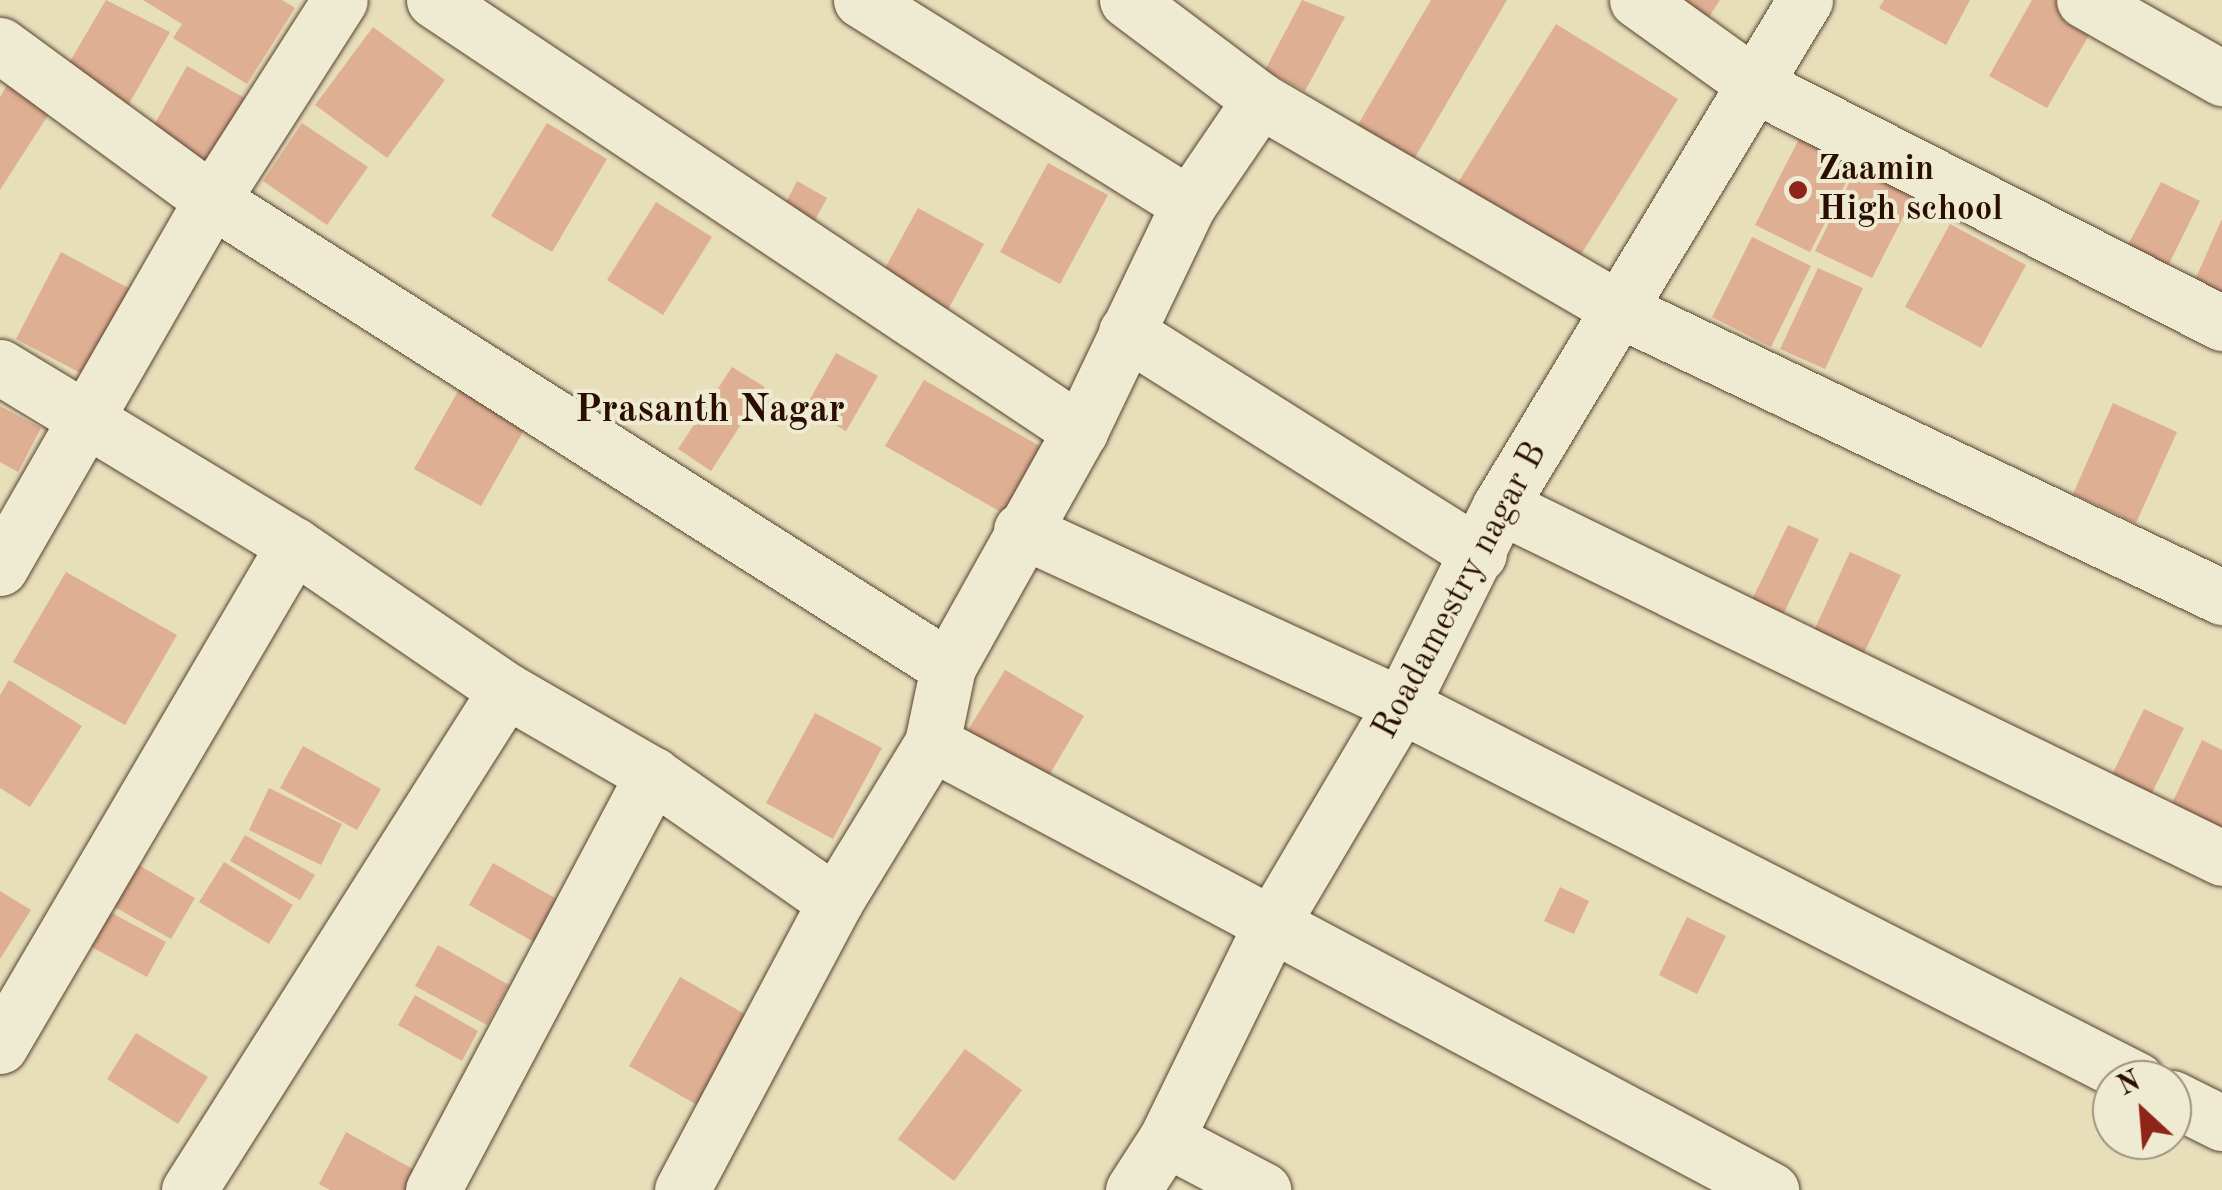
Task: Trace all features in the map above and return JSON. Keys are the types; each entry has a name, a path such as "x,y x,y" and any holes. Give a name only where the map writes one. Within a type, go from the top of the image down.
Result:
{"street":[{"path":"0,568 212,200 340,0"},
{"path":"434,0 1080,431"},
{"path":"860,0 1189,204"},
{"path":"1127,0 1260,100 1622,312 2222,597"},
{"path":"1637,0 1757,86 2222,323"},
{"name":"Roadamestry nagar B","path":"1133,1190 1166,1139 1271,926 1401,706 1489,530 1805,0"},
{"path":"2084,0 2222,78"},
{"path":"0,45 212,200 948,667"},
{"path":"687,1188 835,902 932,743 948,667 1021,530 1080,431 1189,204 1260,100"},
{"path":"1126,332 1489,530 2222,858"},
{"path":"0,367 294,545 506,690 652,775 835,902"},
{"path":"1021,530 1401,706 2098,1060"},
{"path":"0,1046 294,545"},
{"path":"189,1190 506,690"},
{"path":"932,743 1771,1190"},
{"path":"433,1190 652,775"},
{"path":"2192,1108 2222,1123"},
{"path":"1166,1139 1263,1190"}],"building":[{"path":"106,0 170,32 122,116 59,80"},
{"path":"143,0 282,0 295,8 247,84 173,38 182,24"},
{"path":"1302,0 1345,17 1305,91 1265,70"},
{"path":"1431,0 1507,0 1410,166 1353,133"},
{"path":"1652,0 1720,0 1700,31"},
{"path":"1884,0 1970,0 1946,45 1879,8"},
{"path":"2032,0 2055,0 2096,23 2047,108 1989,76"},
{"path":"1556,24 1678,99 1572,269 1451,194"},
{"path":"373,27 445,80 387,158 315,105"},
{"path":"187,66 250,101 206,182 142,147"},
{"path":"9,82 52,109 0,190 0,97"},
{"path":"302,123 368,167 327,225 263,181"},
{"path":"547,123 607,159 552,252 491,216"},
{"path":"1801,135 1856,163 1810,252 1755,225"},
{"path":"1861,159 1918,188 1872,278 1815,251"},
{"path":"1048,163 1108,195 1060,284 1000,252"},
{"path":"797,181 827,198 805,238 776,222"},
{"path":"2161,182 2200,201 2168,266 2128,245"},
{"path":"656,202 712,237 663,315 607,280"},
{"path":"918,208 984,244 939,326 873,290"},
{"path":"2222,219 2222,316 2186,300"},
{"path":"1950,224 2026,265 1981,348 1905,307"},
{"path":"1752,237 1811,266 1771,347 1712,317"},
{"path":"61,252 134,291 88,377 16,339"},
{"path":"1818,268 1863,288 1825,369 1780,349"},
{"path":"836,353 878,376 846,431 805,408"},
{"path":"732,367 765,387 711,471 678,449"},
{"path":"924,380 1059,457 1020,523 885,446"},
{"path":"461,386 528,423 481,506 414,469"},
{"path":"2113,403 2177,432 2136,523 2073,494"},
{"path":"0,406 41,428 18,472 0,462"},
{"path":"1788,525 1819,539 1782,617 1751,602"},
{"path":"1850,552 1901,575 1862,657 1812,635"},
{"path":"66,572 177,635 125,725 13,662"},
{"path":"1005,670 1084,716 1040,791 960,743"},
{"path":"9,680 82,726 30,807 0,788 0,695"},
{"path":"2144,709 2184,728 2142,813 2103,793"},
{"path":"815,713 882,748 833,839 766,803"},
{"path":"2202,740 2222,750 2222,836 2164,820"},
{"path":"303,746 381,789 357,830 280,788"},
{"path":"269,788 342,824 321,865 249,830"},
{"path":"245,835 315,875 300,900 230,861"},
{"path":"130,860 195,898 171,939 106,902"},
{"path":"224,862 293,905 269,944 199,902"},
{"path":"493,863 562,902 539,945 469,905"},
{"path":"1560,887 1589,901 1574,934 1544,921"},
{"path":"0,891 31,910 0,959"},
{"path":"108,911 166,942 147,977 88,945"},
{"path":"1687,917 1726,936 1697,994 1659,975"},
{"path":"438,945 509,985 487,1025 415,986"},
{"path":"680,977 757,1021 706,1110 629,1066"},
{"path":"415,995 478,1031 462,1061 398,1025"},
{"path":"136,1033 208,1077 178,1124 107,1079"},
{"path":"965,1049 1022,1090 954,1181 898,1139"},
{"path":"346,1132 420,1173 411,1190 330,1190 319,1184"}],"place":[{"name":"Zaamin High school","path":"1798,190"}],"district":[{"name":"Prasanth Nagar","path":"710,412"}]}
